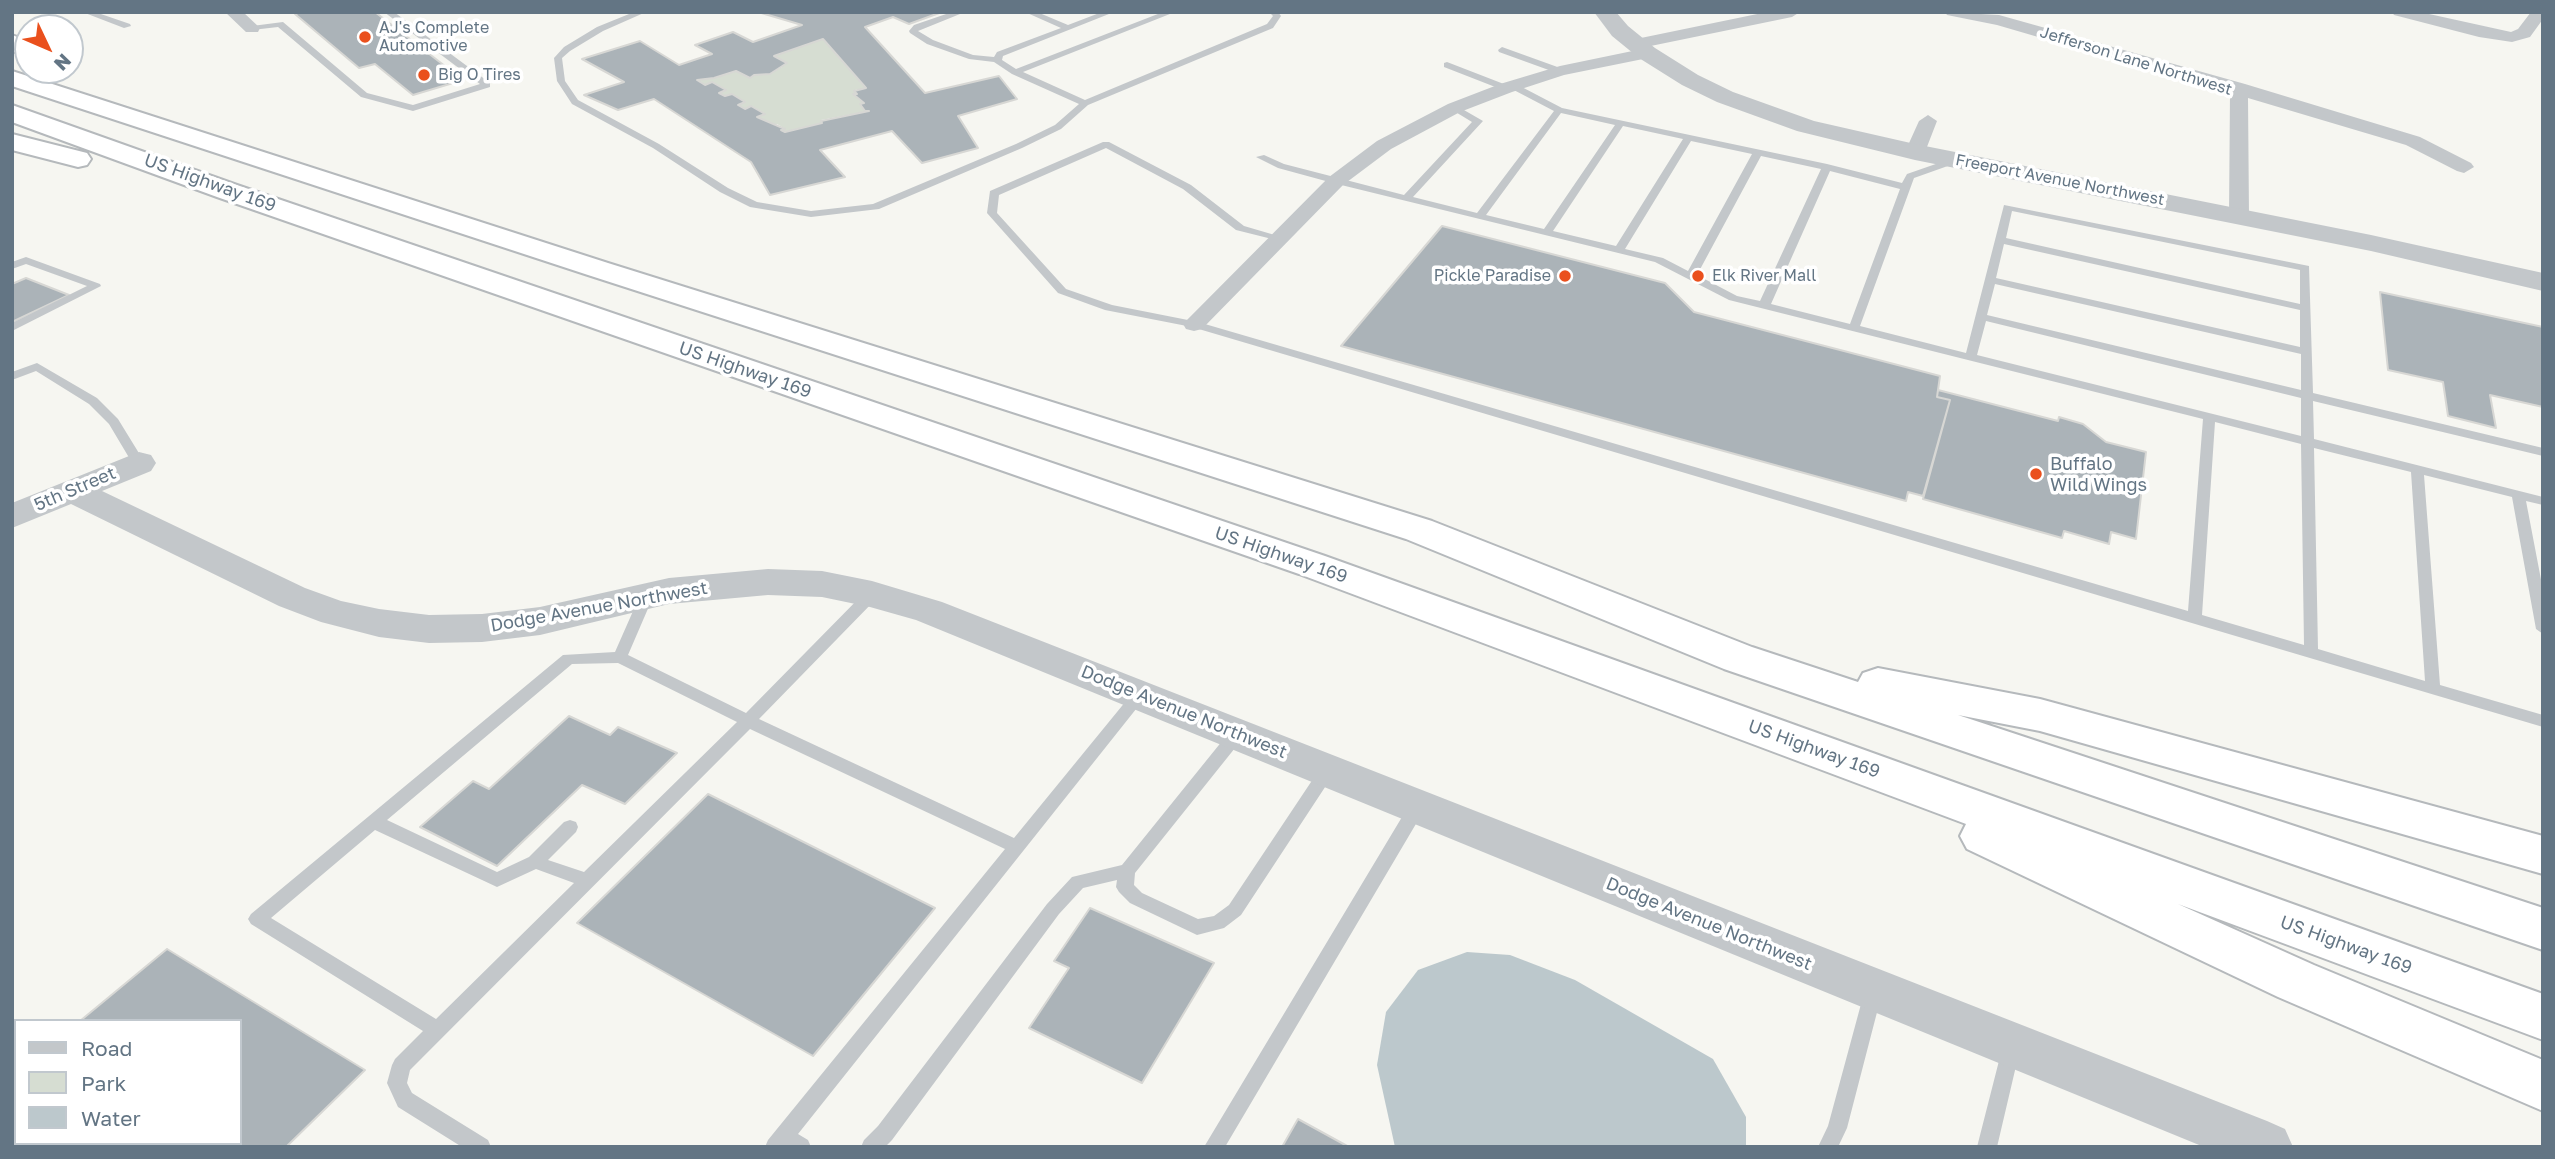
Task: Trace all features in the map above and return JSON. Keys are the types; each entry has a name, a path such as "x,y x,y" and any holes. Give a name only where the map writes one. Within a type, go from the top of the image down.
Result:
{"highway":[{"path":"12,78 265,158 598,269 1419,530 1738,658 2543,929"},
{"path":"131,92 245,139 265,158"},
{"name":"US Highway 169","path":"12,113 227,191 1312,565 2543,1017"},
{"path":"12,142 127,172 227,191"},
{"path":"1738,658 2040,715 2543,855"},
{"path":"1737,721 2296,981 2543,1086"}],"street":[{"path":"233,12 252,28"},
{"name":"Freeport Avenue Northwest","path":"1605,12 1620,31 1641,49 1690,80 1765,112 1839,135 2239,216 2543,282"},
{"path":"1194,324 1336,181 1384,145 1454,108 1560,71 1791,12"},
{"name":"Jefferson Lane Northwest","path":"1953,12 1999,20 2239,88 2239,216"},
{"path":"2400,12 2479,32 2512,37 2524,33 2540,12"},
{"path":"2239,88 2413,141 2464,167"},
{"path":"1914,152 1928,121"},
{"name":"5th Street","path":"12,516 139,463"},
{"name":"Dodge Avenue Northwest","path":"72,491 292,597 334,613 379,623 429,629 482,628 540,621 646,597 711,586 768,582 822,584 872,594 929,611 2267,1147"}],"lane":[{"path":"252,28 280,24 365,95 413,108 487,85 388,12"},
{"path":"642,12 600,29 567,49 558,58 561,81 575,102 656,146 724,190 754,205 811,214 875,207 1048,132 1085,103 1270,26 1277,16 1273,12"},
{"path":"961,12 917,27 913,31 930,42 972,57 998,57 1110,12"},
{"path":"1029,12 1068,28"},
{"path":"1015,72 1171,12"},
{"path":"89,13 127,26"},
{"path":"1502,50 1560,71"},
{"path":"998,57 1015,72 1085,103"},
{"path":"1447,65 1510,87 1559,110 1827,167 1906,187"},
{"path":"1407,198 1478,121 1454,108"},
{"path":"1480,216 1559,110"},
{"path":"1547,232 1622,123"},
{"path":"1619,250 1689,137"},
{"path":"1280,238 1240,228 1187,187 1106,144 994,193 992,213 1062,291 1110,308 1194,324 2543,721"},
{"path":"1691,276 1758,152"},
{"path":"1261,157 1281,166 1336,181 1659,260 1733,298 2543,501"},
{"path":"1854,328 1910,176 1956,160"},
{"path":"1765,306 1827,167"},
{"path":"1971,358 2008,208 2305,268 2311,652"},
{"path":"1999,240 2305,307"},
{"path":"12,266 26,260 96,286 12,328"},
{"path":"1990,280 2306,352"},
{"path":"1981,317 2543,452"},
{"path":"16,370 37,367 93,401 114,422 139,463"},
{"path":"2195,617 2208,417"},
{"path":"2417,470 2433,688"},
{"path":"2518,495 2543,629"},
{"path":"481,1147 405,1100 397,1083 402,1065 872,594"},
{"path":"620,657 646,597"},
{"path":"438,1030 257,919 568,659 620,657 748,721 1017,847"},
{"path":"801,1147 779,1142 1140,694"},
{"path":"1237,734 1127,871 1125,887 1136,898 1197,927 1218,923 1235,910 1328,770"},
{"path":"1214,1147 1418,805"},
{"path":"373,821 497,880 535,862 570,827"},
{"path":"535,862 587,881"},
{"path":"872,1147 886,1133 1053,909 1078,882 1127,871"},
{"path":"1828,1147 1837,1128 1874,991"},
{"path":"1987,1147 2013,1045"}],"green space":[{"path":"823,39 866,88 855,90 857,94 854,95 860,98 869,111 821,120 822,123 785,132 781,130 784,128 777,124 773,126 757,117 764,113 752,106 745,109 738,105 744,101 732,94 725,96 719,93 725,90 713,82 705,85 697,80 736,71 750,78 754,75 770,74 782,67 774,56"}],"water":[{"path":"1467,952 1510,955 1575,980 1713,1059 1746,1117 1746,1147 1395,1147 1377,1065 1386,1012 1418,970"}],"building":[{"path":"375,12 463,80 413,95 375,64 359,68 295,14"},
{"path":"758,12 942,12 909,24 893,17 865,27 925,93 999,76 1017,99 958,116 978,148 922,163 892,131 820,150 845,177 770,195 751,162 654,99 618,110 584,95 624,82 582,59 640,41 679,65 712,54 695,45 733,32 753,42 802,25","holes":["823,39 866,88 854,91 857,94 853,94 864,103 860,104 865,111 869,111 785,132 781,130 785,129 757,117 765,114 751,106 745,109 738,105 745,102 732,94 725,96 719,93 726,90 712,82 705,85 697,80 736,71 750,78 754,75 770,74 787,63 774,56"]},
{"path":"1442,226 1665,283 1694,312 1940,376 1937,397 1950,400 1923,496 1908,492 1906,501 1341,346"},
{"path":"26,278 69,295 12,322 12,284"},
{"path":"2380,292 2543,327 2543,407 2490,395 2496,428 2448,416 2443,382 2388,370"},
{"name":"Buffalo Wild Wings","path":"1938,390 2058,421 2059,417 2083,424 2106,442 2146,452 2136,539 2111,532 2109,544 2064,531 2062,538 1923,499 1950,400 1937,397"},
{"path":"569,716 610,735 618,727 677,753 625,804 582,785 497,866 420,827 473,781 489,789"},
{"path":"708,794 935,908 813,1056 577,923"},
{"path":"1090,908 1214,963 1142,1083 1029,1028 1069,968 1054,961"},
{"path":"167,949 365,1070 286,1147 209,1147 206,1145 242,1145 242,1019 82,1019"},
{"path":"1298,1119 1349,1147 1282,1147"}],"place":[{"name":"AJ's Complete Automotive","path":"365,37"},
{"name":"Big O Tires","path":"424,75"},
{"name":"Pickle Paradise","path":"1565,276"},
{"name":"Elk River Mall","path":"1698,276"},
{"name":"Buffalo Wild Wings","path":"2036,474"}]}
